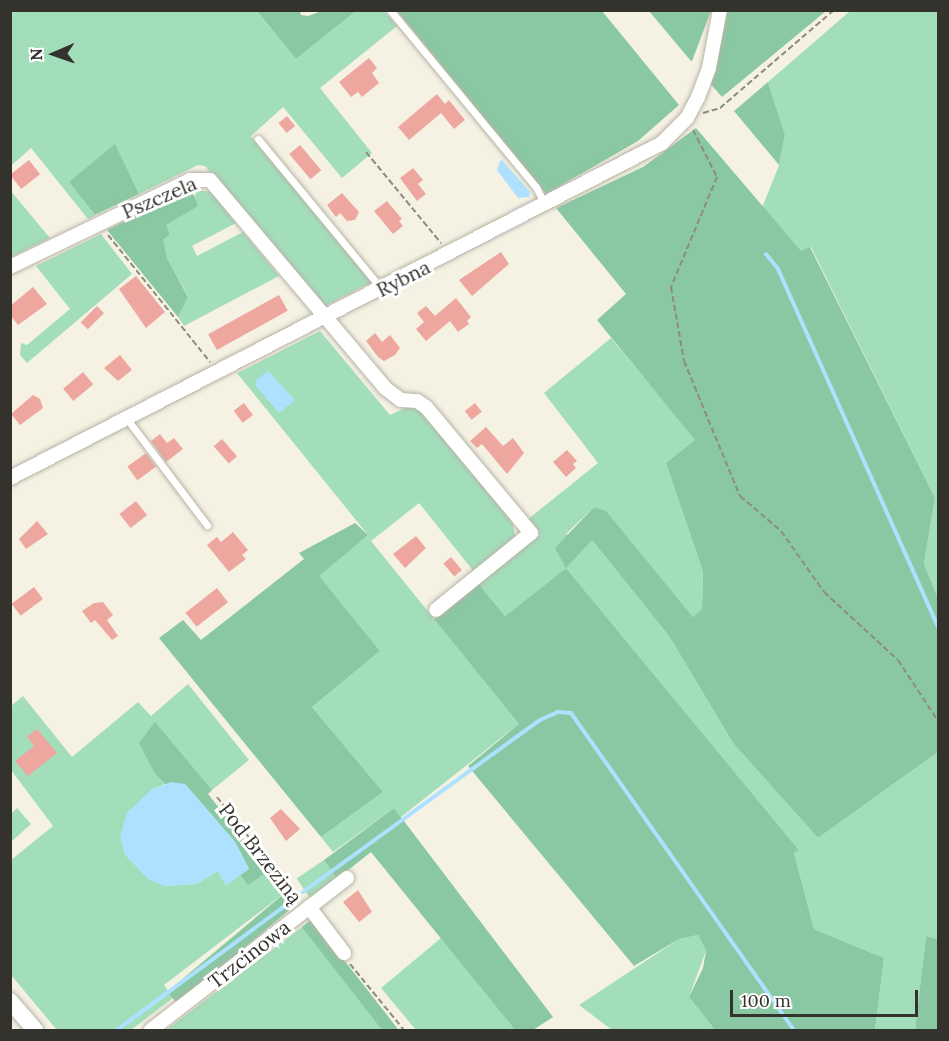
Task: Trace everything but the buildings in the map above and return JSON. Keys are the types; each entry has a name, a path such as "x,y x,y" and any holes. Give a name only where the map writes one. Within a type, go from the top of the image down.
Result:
{"street":[{"name":"Rybna","path":"10,478 545,206 662,143 687,118 709,69 720,10"},
{"name":"Pszczela","path":"10,267 190,180 210,180 325,318"},
{"path":"325,318 384,388 401,400 417,401 426,406 531,533 436,610"},
{"name":"Trzcinowa","path":"151,1030 347,878"},
{"name":"Pod Brzeziną","path":"307,908 344,953"},
{"path":"10,1001 35,1030"}],"lane":[{"path":"390,10 536,187 545,206"},
{"path":"258,139 382,289"},
{"path":"127,419 207,525"}],"path":[{"path":"834,10 720,108 687,118 717,177 671,287 684,361 740,496 781,531 824,592 898,660 939,721"},
{"path":"366,152 450,254"},
{"path":"98,224 218,372"},
{"name":"Pod Brzeziną","path":"217,797 307,908"},
{"path":"344,953 404,1030"}],"green space":[{"path":"11,11 257,11 296,59 356,11 384,11 397,26 320,88 372,153 342,178 283,107 251,136 372,282 323,307 205,166 198,165 139,194 115,145 69,182 95,215 88,219 31,148 11,166"},
{"path":"257,11 300,11 301,15 308,16 322,11 356,11 296,59"},
{"path":"397,11 602,11 679,105 638,141 546,194"},
{"path":"649,11 711,11 692,61 691,61"},
{"path":"727,11 826,11 722,97 708,81"},
{"path":"850,11 938,11 938,598 924,564 935,498 811,247 801,252 762,208 779,165 785,135 768,82"},
{"path":"768,82 785,135 779,165 734,111"},
{"path":"696,128 801,251 810,247 935,498 924,564 938,598 938,752 818,838 733,743 669,636 592,540 566,568 555,548 594,507 606,511 693,617 702,609 703,572 666,463 695,440 597,320 626,294 556,208 643,167"},
{"path":"115,144 139,194 95,215 69,182"},
{"path":"191,189 211,192 236,223 192,246 197,256 243,232 279,276 184,326 178,317 188,296 167,258 162,240 170,234 165,225 196,194"},
{"path":"191,189 198,206 166,225 170,234 163,240 167,258 188,297 178,317 107,230"},
{"path":"10,190 50,238 11,257 10,256"},
{"path":"101,234 132,274 27,363 20,355 21,343 27,345 70,309 36,266"},
{"path":"320,331 390,415 412,405 420,407 512,521 516,540 475,573 419,503 371,541 519,724 401,817 394,808 333,852 321,837 383,792 312,707 380,651 318,576 368,535 237,373"},
{"path":"611,338 696,440 666,463 703,572 702,609 693,617 606,512 594,507 566,534 592,540 669,636 733,743 818,838 938,752 938,939 926,936 915,1030 875,1030 884,958 814,929 794,853 799,850 566,568 505,616 478,583 540,535 527,520 598,463 544,393"},
{"path":"355,523 368,535 319,576 380,651 312,707 383,792 321,837 159,638 183,620 201,640 304,559 299,553"},
{"path":"566,568 799,850 794,853 814,929 884,958 875,1030 715,1030 689,997 703,968 706,951 698,935 679,939 634,966 468,766 519,724 434,619 478,583 505,616"},
{"path":"188,684 249,760 212,790 155,723 155,774 165,784 151,790 164,886 196,884 218,871 226,885 240,875 249,884 269,871 286,892 164,985 173,998 131,1030 57,1030 11,975 11,860 53,826 11,770 11,706 23,696 72,757 138,702 151,716"},
{"path":"155,722 212,790 208,794 269,871 248,885 240,875 249,869 235,842 185,784 165,784 155,774 139,743"},
{"path":"17,808 31,824 11,842 11,814"},
{"path":"394,808 553,1017 533,1030 515,1030 371,852 337,879 324,860"},
{"path":"324,860 337,879 310,898 297,878"},
{"path":"286,892 296,904 178,1004 167,992"},
{"path":"312,919 399,1030 382,1030 302,927"},
{"path":"302,927 384,1030 166,1030"},
{"path":"698,935 706,951 689,997 715,1030 612,1030 579,1005 679,939"},
{"path":"926,936 938,939 938,1030 915,1030"},
{"path":"441,938 515,1030 416,1030 381,988"}],"water":[{"path":"501,159 530,192 529,197 518,198 497,170"},
{"path":"268,371 295,400 279,413 256,386 256,380"},
{"path":"171,782 185,784 235,842 249,869 226,885 218,871 196,884 164,886 148,879 125,855 120,837 127,813 151,790"}],"waterway":[{"path":"766,254 778,269 938,627"},
{"path":"303,892 540,720 558,712 571,713 794,1030"},
{"path":"117,1030 290,902"}]}
